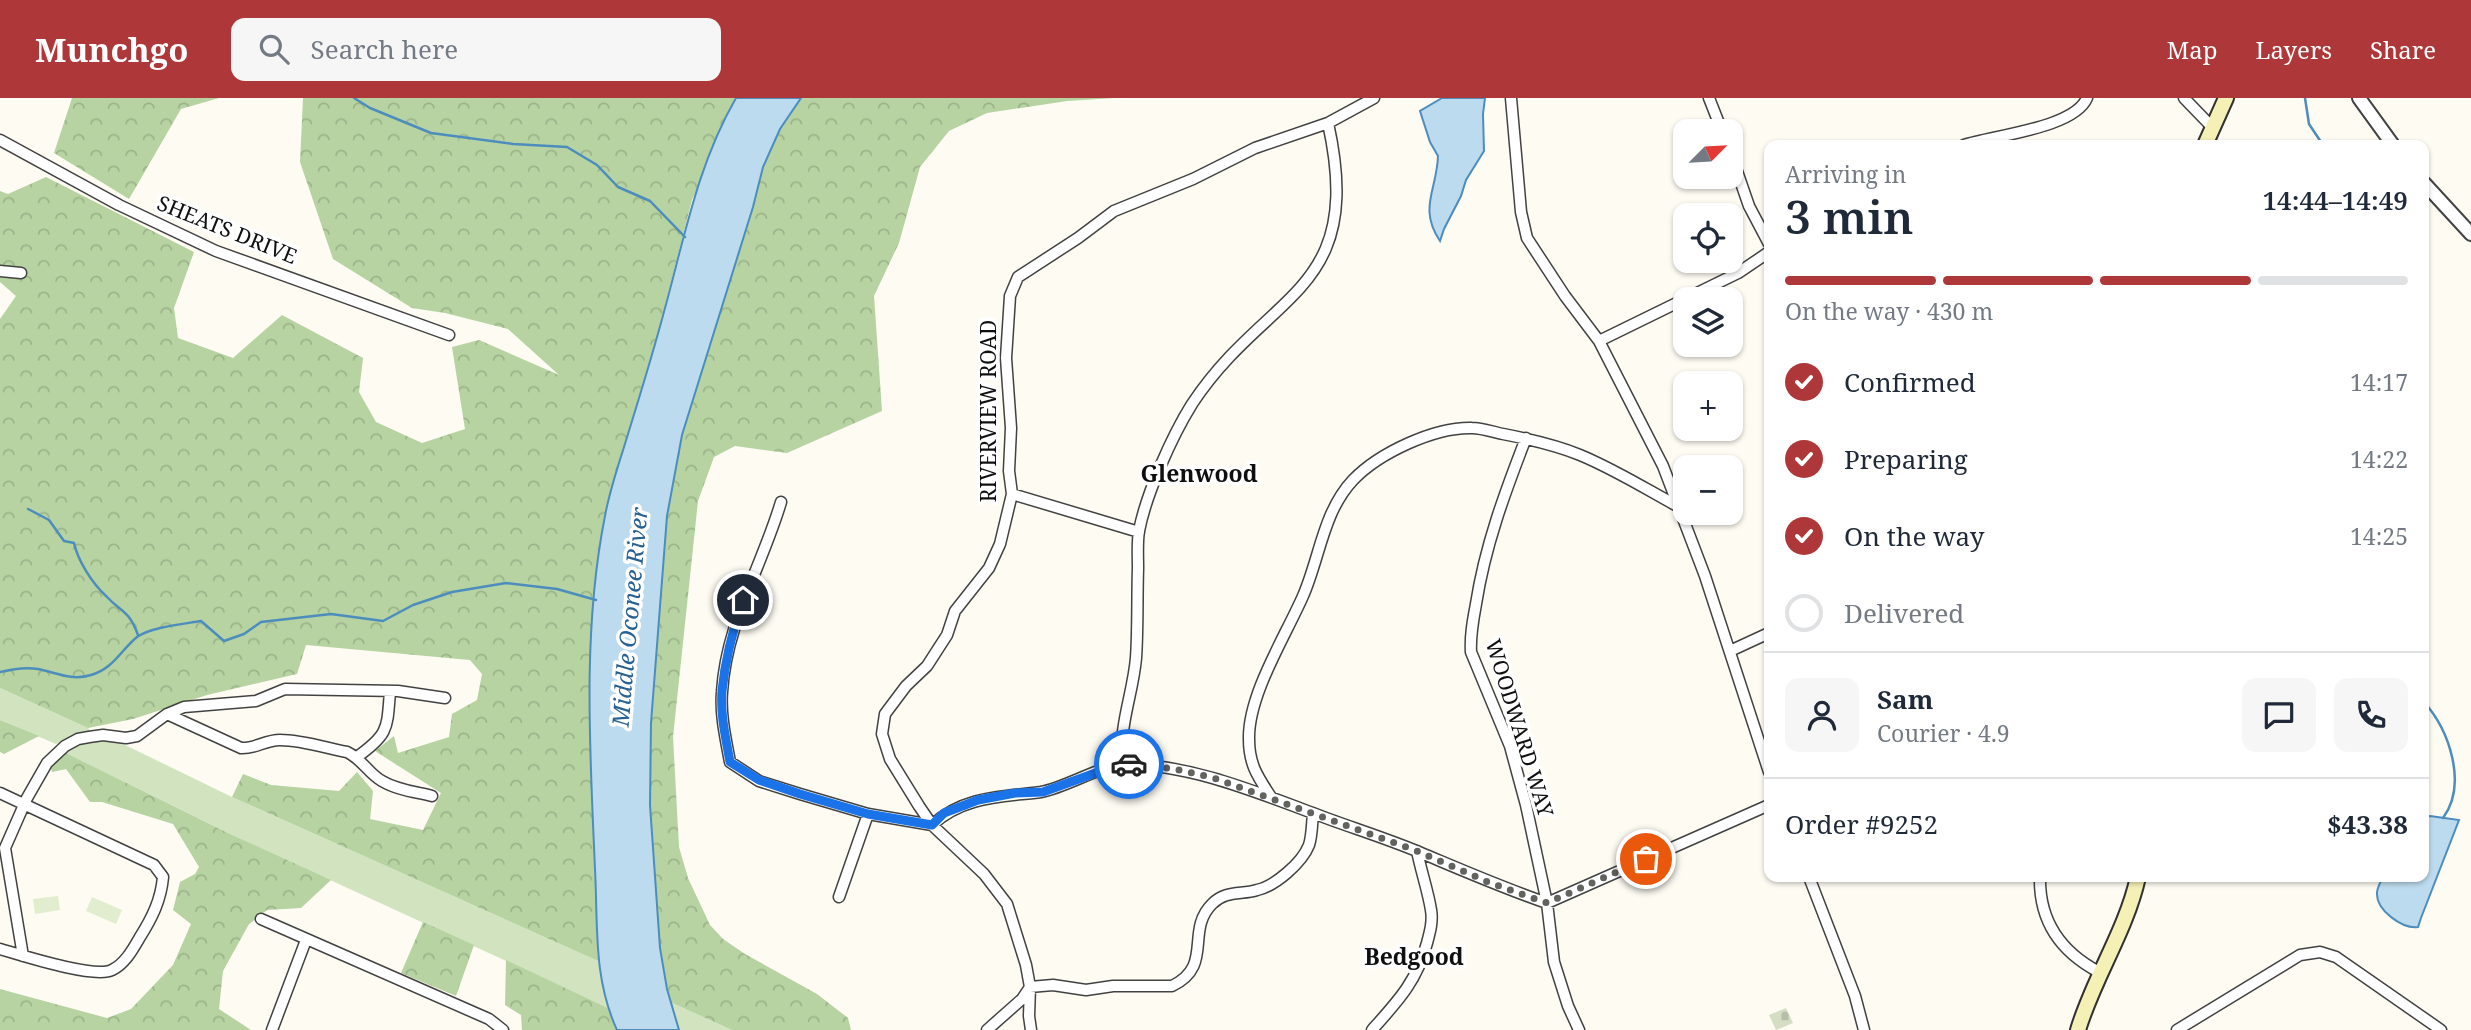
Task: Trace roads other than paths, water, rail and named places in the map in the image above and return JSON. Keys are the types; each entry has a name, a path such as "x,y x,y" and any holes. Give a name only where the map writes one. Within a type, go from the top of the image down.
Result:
{"main road":[{"path":"2207,140 2225,98"},
{"path":"2078,1030 2099,972 2119,932 2136,882"}],"street":[{"name":"RIVERVIEW ROAD","path":"1031,1030 1030,987 1026,965 1007,904 984,874 932,825 890,759 882,734 885,714 906,686 927,666 947,635 955,611 989,568 1000,544 1012,494 1006,358 1010,296 1018,277 1114,211 1183,184 1255,148 1328,123 1374,98"},
{"path":"1511,98 1521,212 1527,238 1599,341 1663,466 1673,492"},
{"path":"1709,98 1718,119"},
{"path":"1984,140 2062,121 2084,107 2087,98"},
{"path":"2184,98 2212,127"},
{"path":"2359,98 2389,140"},
{"path":"1123,763 1121,745 1135,661 1139,532 1155,477 1192,405 1222,365 1280,311 1310,279 1322,259 1334,225 1338,184 1328,123"},
{"name":"SHEATS DRIVE","path":"0,139 118,205 216,251 449,335"},
{"path":"2429,188 2471,234"},
{"path":"1743,189 1764,234"},
{"path":"1599,341 1738,273 1764,255"},
{"path":"0,271 21,273"},
{"path":"1271,797 1258,780 1251,759 1249,739 1252,712 1304,594 1333,509 1352,481 1387,453 1411,440 1472,428 1526,438 1580,455 1673,504"},
{"name":"WOODWARD WAY","path":"1526,438 1498,511 1479,587 1470,639 1471,652 1510,746 1547,903 1554,962 1579,1030"},
{"path":"1012,494 1139,532"},
{"path":"781,502 772,533 737,617 729,654 722,693 724,732 730,762 759,780 868,814 932,825 944,813 978,800 1015,793 1043,792 1123,763 1175,769 1214,778 1271,797 1547,903 1764,807"},
{"path":"1685,525 1764,756"},
{"path":"1730,651 1764,635"},
{"path":"23,956 2,849 47,763 52,755 65,746 78,739 103,735 126,738 137,736 167,714 184,707 256,701 285,690 390,691 445,698"},
{"path":"357,757 384,734 390,691"},
{"path":"167,714 241,748 279,740 348,752 357,757 380,780 394,787 432,796"},
{"path":"0,793 154,865 163,877 162,891 154,915 124,962 111,971 97,972 0,949"},
{"path":"986,1030 1022,999 1030,987 1053,985 1086,990 1113,986 1172,986 1180,982 1192,972 1197,962 1202,921 1211,905 1224,895 1258,890 1284,877 1309,845 1312,813"},
{"path":"839,897 868,814"},
{"path":"1372,1030 1409,987 1418,972 1426,946 1431,911 1417,851"},
{"path":"1811,882 1852,987 1864,1030"},
{"path":"2040,882 2045,915 2062,946 2080,962 2099,972"},
{"path":"261,919 489,1019 503,1030"},
{"path":"272,1030 306,940"},
{"path":"2177,1030 2300,955 2320,952 2336,957 2441,1030"}],"water":[{"name":"Middle Oconee River","path":"736,98 801,98 780,129 763,167 682,435 667,516 651,723 650,805 660,948 667,989 679,1030 617,1030 604,991 597,931 591,781 590,647 598,559 610,495 694,200 712,148"},
{"path":"1442,98 1485,98 1484,151 1466,180 1440,241 1430,219 1429,209 1438,156 1430,142 1420,111"},
{"path":"2429,816 2459,820 2418,927 2412,927 2398,922 2385,912 2377,891 2381,882 2429,882"}],"waterway":[{"path":"354,98 370,108 431,133 513,144 567,147 597,165 618,187 650,201 685,237"},
{"path":"2305,98 2309,124 2320,140"},
{"path":"28,509 49,520 64,541 74,543 91,578 128,616 138,635"},
{"path":"0,672 33,668 71,677 84,677 105,668 137,637 159,628 201,621 224,641 244,634 261,622 331,614 383,621 413,605 452,592 506,583 557,589 596,600"},
{"path":"2429,709 2448,742 2455,774 2450,804 2443,818"}],"district":[{"name":"Glenwood","path":"1199,474"},
{"name":"Bedgood","path":"1414,957"}]}
